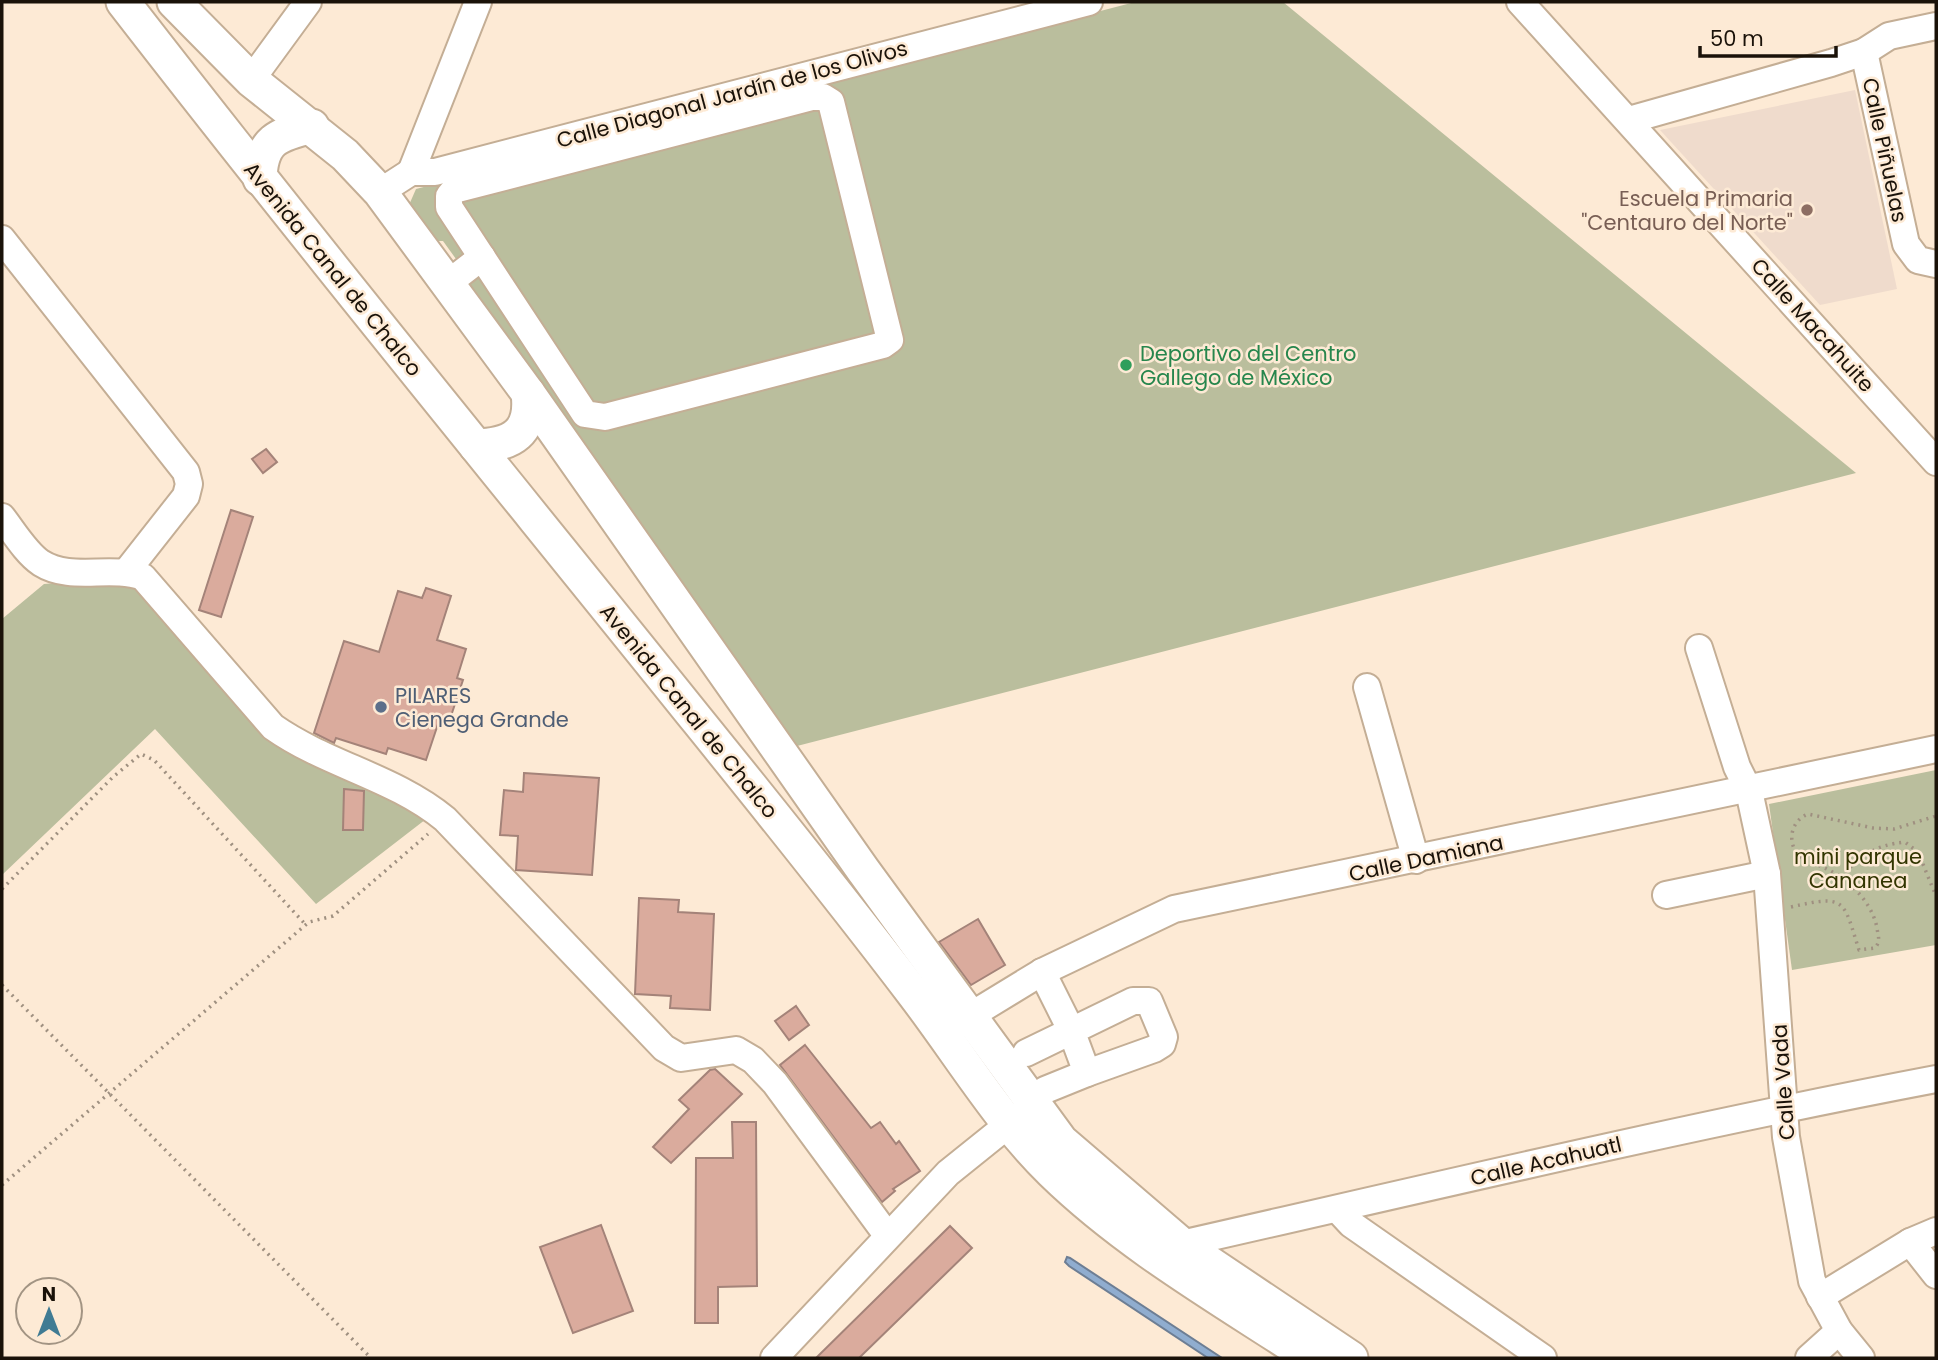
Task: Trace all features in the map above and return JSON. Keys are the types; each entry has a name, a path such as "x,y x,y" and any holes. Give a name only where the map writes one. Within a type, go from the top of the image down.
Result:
{"main road":[{"name":"Avenida Canal de Chalco","path":"123,2 260,179 702,726 915,996 1007,1124 1055,1174 1172,1253 1311,1358"},
{"name":"Avenida Canal de Chalco","path":"174,2 251,80 312,126 345,155 380,192 528,393 780,754 969,1016 1040,1098 1061,1141 1172,1253 1351,1358"},
{"path":"260,179 266,149 278,135 312,126"},
{"path":"476,446 501,445 519,433 531,414 528,393"}],"street":[{"path":"251,80 308,2"},
{"path":"411,172 478,2"},
{"name":"Calle Diagonal Jardín de los Olivos","path":"380,192 411,172 435,172 1089,2"},
{"name":"Calle Macahuite","path":"1520,2 1936,462"},
{"path":"1864,52 1889,36 1936,26"},
{"name":"Calle Piñuelas","path":"1629,120 1864,52 1906,244 1917,260 1936,264"},
{"path":"812,97 823,97 831,102 891,335 884,345 594,418 585,414 482,257 449,207 449,197 454,190 812,97"},
{"path":"2,239 186,472 189,484 186,496 127,571"},
{"path":"447,284 482,257"},
{"path":"2,517 40,562 64,572 127,571 143,577 273,727 299,745 418,797 445,819 664,1048 681,1058 736,1050 753,1060 775,1083 887,1235"},
{"name":"Calle Vada","path":"1699,648 1737,767 1749,791 1767,874 1772,911 1786,1137 1812,1281 1839,1331 1861,1358"},
{"path":"1367,687 1416,860"},
{"name":"Calle Damiana","path":"940,1033 1042,972 1174,909 1749,791 1936,749"},
{"path":"1666,895 1767,874"},
{"path":"1042,972 1071,1030 1087,1073"},
{"path":"774,1358 948,1173 1007,1124 1040,1098 1087,1073 1154,1049 1163,1044 1164,1037 1149,1000 1143,1000 1071,1030 1026,1053"},
{"name":"Calle Acahuatl","path":"1172,1253 1336,1209 1786,1107 1936,1079"},
{"path":"1336,1209 1351,1224 1543,1358"},
{"path":"1820,1297 1910,1242 1936,1231"},
{"path":"1910,1242 1936,1275"},
{"path":"1809,1358 1839,1331"}],"path":[{"path":"2,889 113,776 141,754 154,760 306,925"},
{"path":"1772,911 1819,900 1832,901 1842,905 1849,913 1859,950 1875,948 1879,940 1874,914 1859,894 1840,877 1803,861 1795,852 1792,831 1801,817 1808,814 1865,827 1894,829 1936,816"},
{"path":"2,1185 306,925 333,916 445,819"},
{"path":"1840,877 1865,853 1884,844 1905,842 1918,852 1936,896"},
{"path":"2,985 371,1358"}],"shaded area":[{"name":"Escuela Primaria \"Centauro del Norte\"","path":"1855,90 1897,289 1820,305 1660,130"}],"green space":[{"name":"Deportivo del Centro Gallego de México","path":"1135,2 1283,2 1856,473 797,746 467,285 469,277 443,241 437,241 409,205 416,189"},
{"path":"83,581 137,587 279,744 430,816 316,904 155,729 2,875 2,619 44,584"},
{"name":"mini parque Cananea","path":"1936,770 1936,945 1792,970 1769,804"}],"water":[{"path":"1067,1257 1222,1358 1208,1358 1069,1266 1065,1262"}],"building":[{"path":"266,449 277,462 263,473 252,459"},
{"path":"231,510 253,517 221,617 199,610"},
{"path":"426,588 451,596 437,640 466,649 457,678 463,680 448,725 439,721 426,760 388,748 386,754 336,738 334,743 314,733 344,641 379,652 398,591 422,598"},
{"path":"524,773 599,778 592,875 516,870 518,836 500,835 504,790 523,792"},
{"path":"344,789 364,791 363,830 343,830"},
{"path":"639,898 679,900 678,912 714,914 710,1010 670,1008 671,996 635,994"},
{"path":"978,919 1005,965 971,985 939,942"},
{"path":"796,1006 809,1025 789,1040 775,1021"},
{"path":"805,1045 871,1128 880,1122 896,1144 899,1141 920,1171 893,1189 895,1191 882,1202 780,1065"},
{"path":"715,1069 742,1094 671,1163 653,1147 689,1109 679,1100 710,1070"},
{"path":"732,1122 756,1122 757,1286 718,1287 718,1323 695,1323 696,1158 733,1158"},
{"path":"601,1225 633,1311 573,1333 540,1247"},
{"path":"950,1226 972,1248 859,1358 816,1358"}],"place":[{"name":"Escuela Primaria \"Centauro del Norte\"","path":"1807,210"},
{"name":"Deportivo del Centro Gallego de México","path":"1126,365"},
{"name":"PILARES Cienega Grande","path":"381,707"}]}
